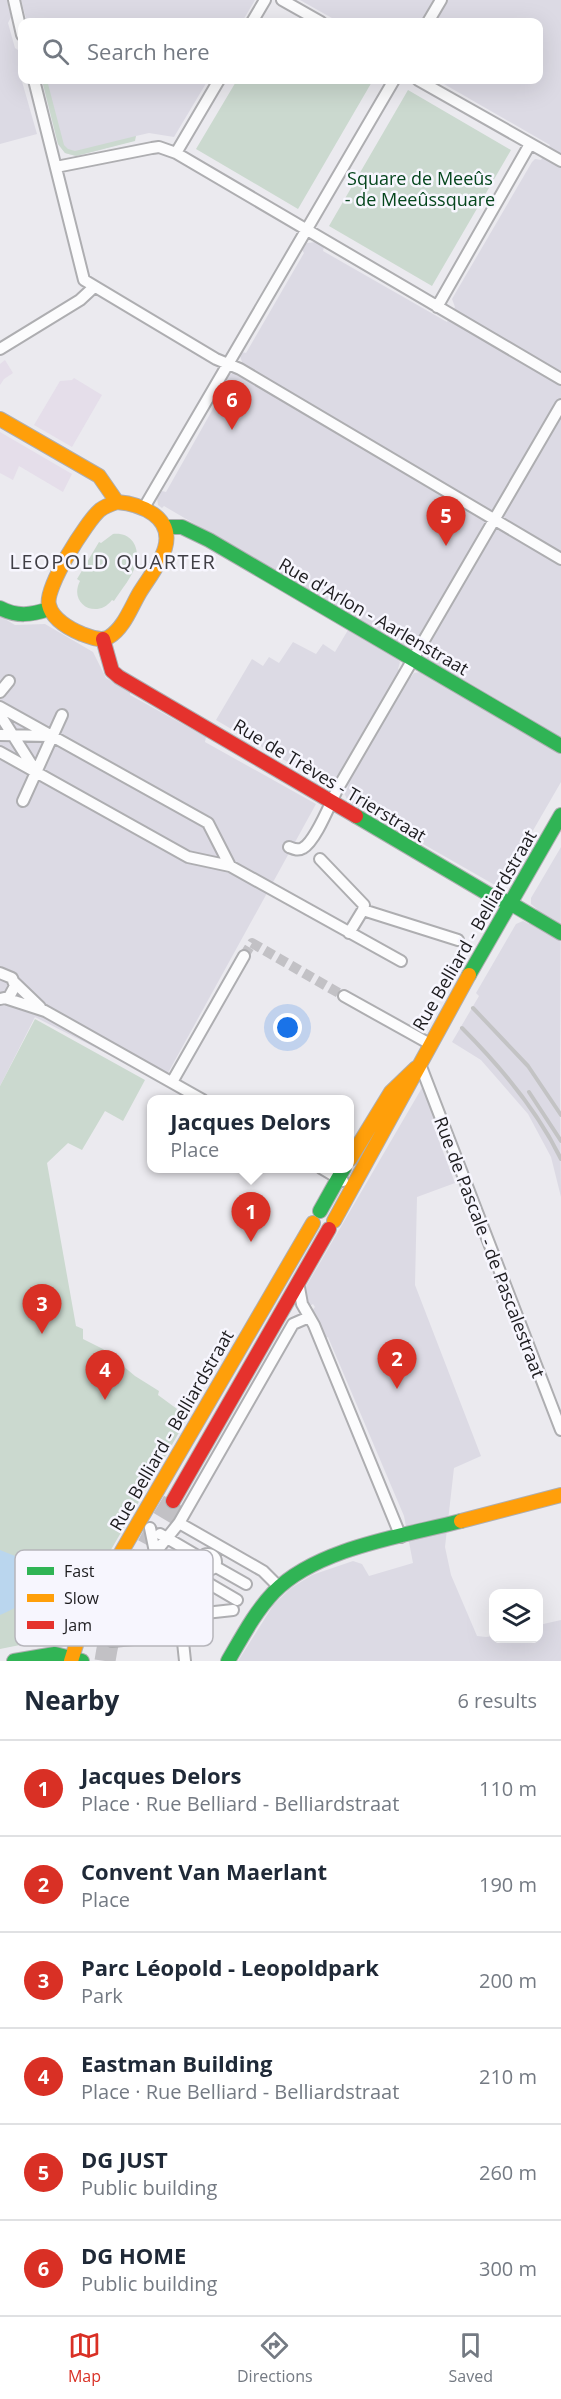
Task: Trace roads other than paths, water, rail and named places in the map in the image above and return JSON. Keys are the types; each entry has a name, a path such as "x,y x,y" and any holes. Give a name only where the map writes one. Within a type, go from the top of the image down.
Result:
{"street":[{"path":"14,0 18,18"},
{"path":"254,18 265,0"},
{"path":"282,0 314,18"},
{"path":"430,18 441,0"},
{"path":"35,84 82,277 94,287 240,369 561,559"},
{"path":"176,153 217,84"},
{"path":"145,506 392,84"},
{"path":"425,84 561,161"},
{"path":"437,307 530,144"},
{"path":"56,167 159,147 176,153 561,379"},
{"path":"0,350 80,300 94,287"},
{"path":"289,846 304,848 311,840 412,660 561,405"},
{"path":"0,419 99,476 117,502"},
{"path":"117,502 145,506 165,526 167,538 165,549 119,628 110,637 103,639 88,636 57,620 49,609 48,598 86,529 99,511 117,502"},
{"name":"Rue d'Arlon - Aarlenstraat","path":"165,526 182,527 209,540 561,746"},
{"path":"0,608 14,615 23,616 49,609"},
{"name":"Rue de Trèves - Trierstraat","path":"103,639 112,671 119,677 490,895 510,903 561,933"},
{"path":"0,692 9,681"},
{"path":"0,707 208,823 230,866"},
{"path":"0,715 36,772"},
{"path":"23,801 62,715"},
{"path":"0,735 52,736"},
{"path":"0,752 188,857 230,866 401,962"},
{"name":"Rue Belliard - Belliardstraat","path":"173,1501 354,1187 430,1044 561,815"},
{"path":"320,859 364,905 349,933"},
{"path":"363,910 458,940"},
{"path":"172,1082 244,956"},
{"path":"1,972 8,974 45,1011"},
{"path":"3,999 14,990 14,982"},
{"path":"344,996 430,1044"},
{"path":"3,999 45,1011 194,1095"},
{"name":"Rue Belliard - Belliardstraat","path":"354,1152 390,1092 420,1064"},
{"name":"Rue de Pascale - de Pascalestraat","path":"420,1064 561,1430"},
{"path":"341,1173 354,1187"},
{"name":"Rue Belliard - Belliardstraat","path":"123,1550 341,1173"},
{"path":"298,1282 302,1304 401,1537"},
{"path":"156,1550 179,1522 293,1324 309,1317"},
{"path":"228,1661 257,1612 279,1587 299,1570 313,1562 561,1495"},
{"path":"179,1522 263,1571 279,1587"},
{"path":"154,1550 147,1526 188,1550"},
{"path":"213,1569 216,1567 246,1584"},
{"path":"213,1590 235,1605 213,1610"},
{"path":"183,1646 185,1661"},
{"path":"14,1661 56,1654 75,1660"}],"water":[{"path":"0,1550 15,1556 15,1607 0,1615"}],"tunnel":[{"path":"244,956 252,943 344,996"},
{"path":"145,1550 173,1501"},
{"path":"105,1661 108,1646"}],"railway":[{"path":"473,1008 528,1066 561,1115"},
{"path":"462,1028 517,1089 541,1123 561,1159"},
{"path":"529,1092 561,1141"}],"place":[{"name":"DG HOME","path":"232,430"},
{"name":"DG JUST","path":"446,546"},
{"name":"Jacques Delors","path":"251,1242"},
{"name":"Parc Léopold - Leopoldpark","path":"42,1334"},
{"name":"Convent Van Maerlant","path":"397,1389"},
{"name":"Eastman Building","path":"105,1400"}],"district":[{"name":"LEOPOLD QUARTER","path":"113,561"}],"park label":[{"name":"Square de Meeûs - de Meeûssquare","path":"420,188"}]}
